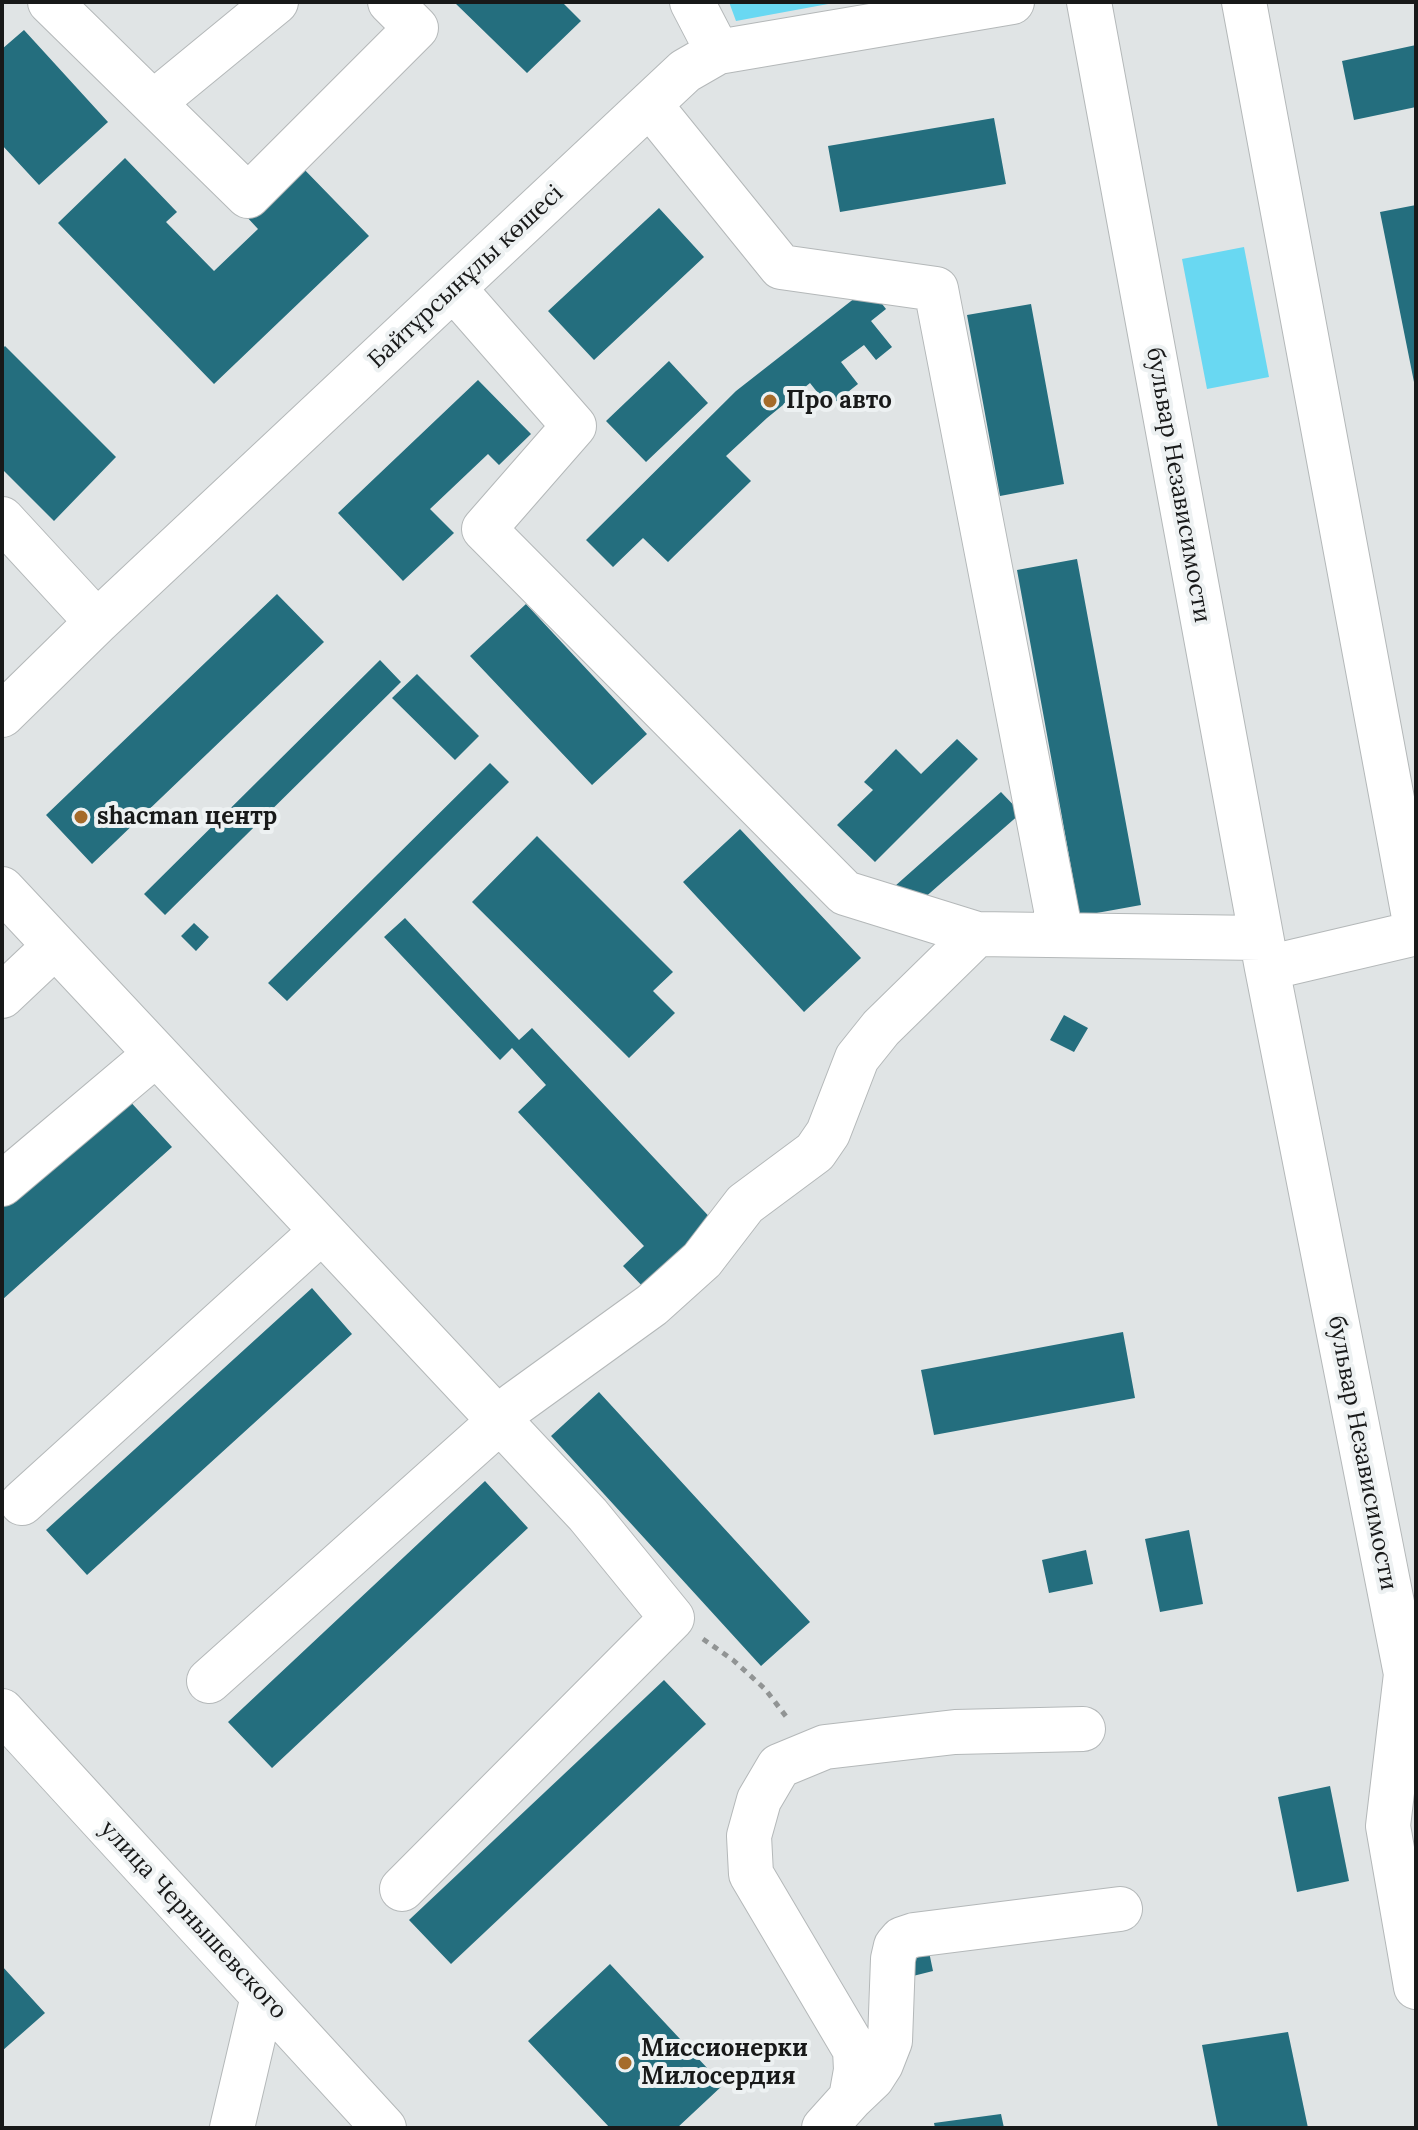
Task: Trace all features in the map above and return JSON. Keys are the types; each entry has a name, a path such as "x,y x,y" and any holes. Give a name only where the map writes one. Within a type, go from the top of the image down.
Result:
{"street":[{"path":"50,2 248,196 416,28 390,2"},
{"path":"153,103 276,2"},
{"path":"692,2 718,52"},
{"name":"Байтұрсынұлы көшесі","path":"2,715 97,622 685,71 718,52 1012,2"},
{"name":"бульвар Независимости","path":"1089,2 1264,953 1406,1674 1388,1826 1416,1987"},
{"path":"454,289 574,426 484,529 845,893 977,934 1061,935 1264,953 1416,930 1244,2"},
{"path":"650,105 781,267 936,289 1061,935"},
{"path":"2,519 97,622"},
{"path":"2,889 588,1515 672,1618 402,1889"},
{"path":"209,1681 500,1421 515,1404 652,1305 702,1260 745,1204 815,1152 828,1133 857,1058 881,1028 977,934"},
{"path":"2,996 55,946"},
{"path":"2,1184 156,1054"},
{"path":"22,1503 322,1231"},
{"name":"улица Чернышевского","path":"2,1711 384,2128"},
{"path":"838,2113 856,2070 855,2050 751,1874 749,1836 759,1800 779,1766 825,1747 955,1732 1083,1729"},
{"path":"838,2113 872,2078 890,2041 893,1959 896,1946 902,1939 1120,1909"},
{"path":"232,2128 263,1996"}],"path":[{"path":"672,1618 733,1660 765,1689 792,1724 801,1756"}],"shaded area":[{"path":"729,2 839,2 736,21"},
{"path":"1244,247 1269,377 1207,389 1182,259"}],"building":[{"path":"454,2 562,2 581,21 527,73"},
{"path":"24,30 108,122 39,185 2,145 2,49"},
{"path":"1416,45 1416,107 1354,120 1342,61"},
{"path":"994,118 1006,184 840,212 828,146"},
{"path":"125,158 177,212 166,222 214,271 258,229 245,215 299,164 369,236 214,384 58,223"},
{"path":"1416,205 1416,387 1415,387 1380,212"},
{"path":"659,208 704,257 594,360 548,311"},
{"path":"869,287 886,309 871,321 892,347 876,360 864,345 841,362 858,384 829,407 810,383 726,456 751,481 668,562 643,538 613,567 586,540 736,391"},
{"path":"1031,304 1064,484 1000,496 967,315"},
{"path":"5,346 116,457 54,521 2,469 2,349"},
{"path":"669,361 708,403 646,462 606,421"},
{"path":"478,380 531,434 499,465 488,454 430,509 454,533 403,581 338,513"},
{"path":"1077,559 1141,905 1080,916 1017,570"},
{"path":"277,594 324,642 92,864 46,815"},
{"path":"526,604 647,734 592,785 470,656"},
{"path":"380,660 401,682 165,915 144,894"},
{"path":"417,674 479,736 455,760 392,698"},
{"path":"957,739 978,759 875,862 837,825 873,790 864,782 896,749 921,774"},
{"path":"490,763 509,782 287,1001 268,983"},
{"path":"1001,792 1021,813 914,907 895,886"},
{"path":"740,829 861,958 804,1012 683,882"},
{"path":"537,836 673,972 653,991 675,1013 629,1058 472,902"},
{"path":"405,918 519,1040 532,1028 718,1226 647,1291 623,1266 644,1246 518,1112 546,1085 512,1048 500,1060 384,937"},
{"path":"194,923 209,937 196,951 181,936"},
{"path":"1064,1015 1088,1028 1074,1052 1050,1040"},
{"path":"126,1097 172,1147 2,1300 2,1208"},
{"path":"312,1288 352,1334 87,1575 46,1530"},
{"path":"1123,1332 1135,1398 934,1435 921,1370"},
{"path":"599,1392 810,1622 761,1666 551,1436"},
{"path":"485,1481 528,1528 272,1768 228,1722"},
{"path":"1189,1530 1203,1604 1160,1612 1145,1539"},
{"path":"1086,1550 1093,1584 1049,1593 1042,1560"},
{"path":"664,1680 706,1724 451,1964 409,1920"},
{"path":"1330,1786 1349,1881 1297,1892 1278,1797"},
{"path":"928,1947 933,1971 909,1977 904,1952"},
{"name":"Миссионерки Милосердия","path":"610,1964 723,2085 677,2128 610,2128 528,2041"},
{"path":"2,1966 45,2013 2,2051"},
{"path":"1288,2032 1308,2128 1218,2128 1202,2045"},
{"path":"1001,2114 1004,2128 935,2128 934,2123"}],"place":[{"name":"Про авто","path":"770,401"},
{"name":"shacman центр","path":"81,817"},
{"name":"Миссионерки Милосердия","path":"625,2063"}]}
